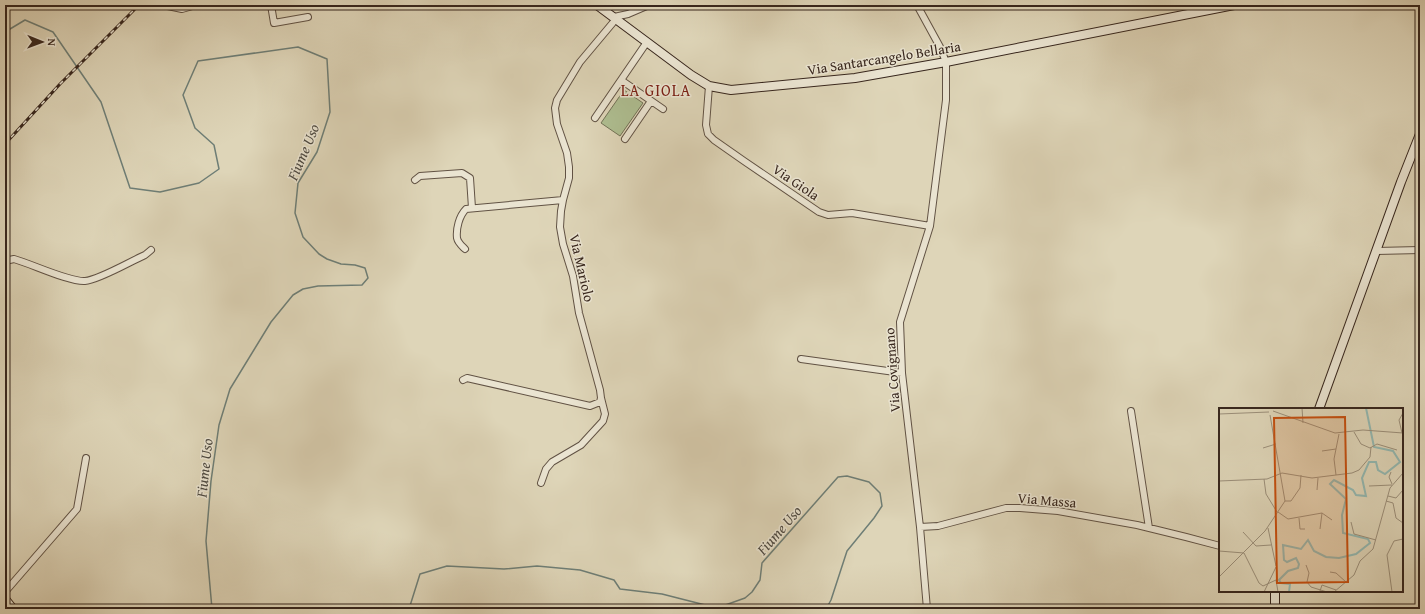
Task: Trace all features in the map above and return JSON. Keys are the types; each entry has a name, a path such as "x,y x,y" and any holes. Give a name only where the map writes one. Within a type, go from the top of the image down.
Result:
{"street":[{"path":"163,5 182,8 196,5"},
{"path":"271,5 274,23 308,17"},
{"name":"Via Santarcangelo Bellaria","path":"597,5 691,75 709,86 731,90 840,80 946,62 1196,9 1234,5"},
{"path":"615,18 649,5"},
{"path":"917,5 940,47 946,62"},
{"name":"Via Mariolo","path":"541,482 546,469 552,462 587,440 603,421 605,414 579,313 574,276 563,244 560,227 563,200 569,178 570,167 555,116 557,100 580,62 615,18"},
{"path":"595,118 647,42"},
{"name":"Via Covignano","path":"927,609 920,527 902,373 900,322 930,226 946,100 946,62"},
{"path":"621,80 662,109"},
{"name":"Via Giola","path":"709,86 706,125 708,134 744,162 819,212 828,215 852,213 930,226"},
{"path":"625,139 651,101"},
{"path":"1319,408 1401,182 1420,134"},
{"path":"415,180 420,176 462,173 470,178 472,208"},
{"path":"466,249 457,239 459,222 462,213 466,210 472,208 501,207 563,200"},
{"path":"5,261 14,259 73,279 86,281 96,278 145,255 151,250"},
{"path":"1376,251 1420,250"},
{"path":"801,359 902,373"},
{"path":"463,380 467,378 590,406 600,402 601,398"},
{"path":"1131,412 1149,528"},
{"path":"5,592 77,510 86,458"},
{"name":"Via Massa","path":"920,527 938,526 1006,508 1020,508 1058,511 1149,528 1219,546"},
{"path":"1275,592 1275,609"},
{"path":"5,599 13,609"}],"green space":[{"path":"624,90 643,103 620,136 601,123"}],"waterway":[{"name":"Fiume Uso","path":"5,32 25,20 53,32 101,102 130,188 160,192 199,183 219,169 214,145 195,128 183,95 198,61 298,47 327,59 330,112 317,152 298,183 295,213 303,237 319,254 327,259 341,264 355,265 365,268 368,278 362,285 318,286 303,289 293,295 271,322 230,389 219,425 211,481 206,541 212,609"},
{"name":"Fiume Uso","path":"409,609 420,574 447,566 504,569 537,566 580,570 614,580 620,589 662,594 717,608 745,598 752,592 760,580 762,563 838,477 847,476 869,482 880,493 882,506 847,551 831,600 826,609"}],"railway":[{"path":"5,144 60,84 139,5"}],"district":[{"name":"LA GIOLA","path":"656,90"}]}
